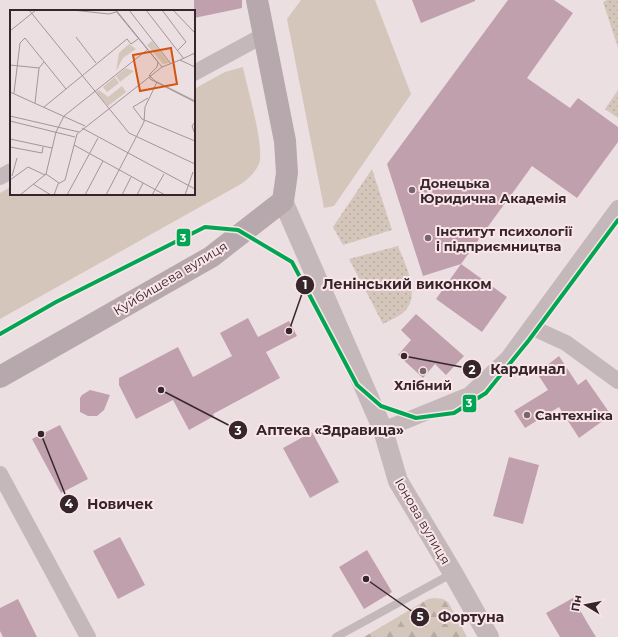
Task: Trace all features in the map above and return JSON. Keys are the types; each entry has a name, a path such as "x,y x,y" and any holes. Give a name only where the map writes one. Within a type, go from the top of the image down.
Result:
{"main road":[{"path":"257,0 285,141 287,173 283,201"},
{"name":"Куйбишева вулиця","path":"0,378 211,257 283,201"}],"street":[{"path":"195,72 264,36"},
{"path":"0,177 10,172"},
{"name":"Іонова вулиця","path":"283,201 383,430 398,481 489,637"},
{"path":"383,430 469,395 508,358 618,208"},
{"path":"531,327 566,344 618,381"},
{"path":"0,474 88,637"}],"lane":[{"path":"336,637 453,573"}],"green space":[{"path":"301,0 375,0 411,94 334,206 324,208 287,19"},
{"path":"607,0 618,0 618,48 603,2"},
{"path":"243,67 260,144 259,164 251,176 241,184 0,319 0,193 10,188 10,195 195,195 195,88 225,72"},
{"path":"618,90 618,118 605,109"},
{"path":"372,169 392,230 343,245 333,227"},
{"path":"398,246 408,270 412,288 412,296 410,304 405,311 383,324 349,259"},
{"path":"428,599 443,599 448,602 467,637 364,637"}],"building":[{"path":"194,0 242,0 242,8 195,18"},
{"path":"412,0 475,0 475,1 421,23"},
{"path":"508,0 554,0 573,13 527,78 570,108 578,98 618,127 618,142 577,198 532,166 461,264 423,276 387,164"},
{"path":"461,264 507,297 482,332 436,299"},
{"path":"416,314 464,356 446,375 435,364 423,378 398,355 411,340 401,330"},
{"path":"248,318 258,337 289,321 297,336 266,352 280,378 213,414 214,416 189,430 173,400 136,419 119,385 119,378 178,347 193,377 232,356 220,333"},
{"path":"559,356 578,385 586,379 611,415 579,438 559,407 525,428 514,411 548,390 537,373"},
{"path":"90,390 110,395 104,410 97,416 88,416 80,412 80,398"},
{"path":"60,425 88,479 61,493 32,439"},
{"path":"312,432 339,482 310,498 283,448"},
{"path":"509,457 539,465 523,524 493,516"},
{"path":"120,537 145,585 118,599 93,551"},
{"path":"367,550 392,592 364,609 339,567"},
{"path":"573,598 596,637 560,637 546,613"},
{"path":"18,599 37,637 3,637 0,631 0,608"}],"transit line":[{"name":"3","path":"0,334 56,302 205,227 238,230 292,262 357,385 381,406 416,418 454,413 486,393 529,340 618,220"}],"place":[{"name":"Донецька Юридична Академія","path":"412,190"},
{"name":"Інститут психології і підприємництва","path":"428,238"},
{"name":"Ленінський виконком","path":"289,331"},
{"name":"Кардинал","path":"404,356"},
{"name":"Хлібний","path":"423,371"},
{"name":"Аптека «Здравица»","path":"161,390"},
{"name":"Сантехніка","path":"527,415"},
{"name":"Новичек","path":"41,434"},
{"name":"Фортуна","path":"366,579"}]}
